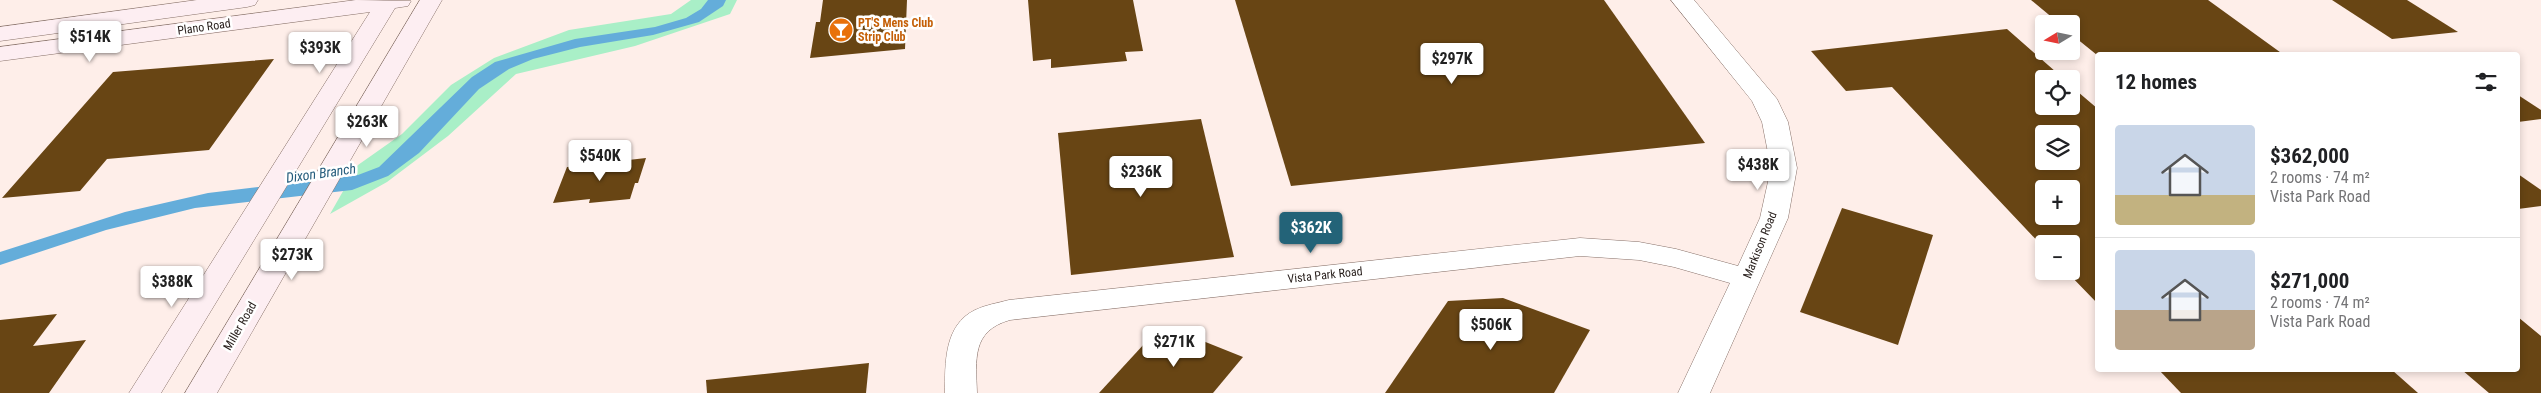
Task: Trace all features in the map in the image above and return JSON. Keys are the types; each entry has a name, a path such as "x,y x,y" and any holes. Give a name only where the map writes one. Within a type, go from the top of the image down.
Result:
{"main road":[{"name":"Plano Road","path":"0,34 247,0"},
{"name":"Miller Road","path":"201,393 431,0"},
{"name":"Plano Road","path":"0,54 395,1"},
{"path":"145,393 287,166 395,1"}],"street":[{"name":"Markison Road","path":"1682,0 1764,100 1775,122 1783,154 1784,168 1774,218 1694,393"},
{"name":"Vista Park Road","path":"961,393 961,349 971,332 983,319 1009,310 1580,247 1638,251 1676,258 1747,278"}],"green space":[{"path":"691,0 737,0 730,14 635,46 516,74 448,136 387,182 330,214 358,165 402,134 451,85 494,58 569,30 671,14"}],"water":[{"path":"708,0 726,0 723,6 699,22 653,35 580,47 533,59 509,69 479,89 419,153 388,176 352,190 195,208 106,230 0,265 0,252 125,212 208,193 358,175 379,167 472,77 495,62 575,39 655,27 686,18 701,9"}],"building":[{"name":"PT'S Mens Club Strip Club","path":"823,0 907,0 905,49 810,58 816,22 820,22"},
{"path":"1028,0 1133,0 1143,51 1125,52 1127,61 1051,68 1051,59 1033,61"},
{"path":"1235,0 1604,0 1705,143 1291,186"},
{"path":"2031,0 2208,0 2280,52 2095,52 2080,41 2080,15 2049,15"},
{"path":"2332,0 2407,0 2458,32 2392,39"},
{"path":"2007,29 2035,54 2035,60 2042,60 2054,70 2035,70 2035,115 2080,115 2080,94 2095,106 2095,301 2075,280 2080,280 2080,235 2035,235 2035,238 1892,87 1846,91 1811,51"},
{"path":"274,59 209,150 107,159 80,191 2,198 113,72"},
{"path":"2520,96 2541,110 2541,119 2520,122"},
{"path":"1201,119 1234,257 1071,275 1058,133"},
{"path":"646,158 638,183 635,183 630,199 589,203 590,199 553,203 567,167"},
{"path":"2520,175 2541,190 2541,206 2520,209"},
{"path":"1842,208 1933,235 1898,345 1800,312"},
{"path":"1503,298 1590,330 1554,393 1385,393 1448,301"},
{"path":"57,314 33,346 86,340 49,393 0,393 0,320"},
{"path":"2520,319 2541,336 2541,393 2489,393 2464,372 2520,372"},
{"path":"1188,335 1243,357 1213,393 1099,393 1145,343"},
{"path":"869,363 866,393 707,393 706,380"},
{"path":"2161,372 2394,372 2418,393 2181,393"}],"place":[{"name":"PT'S Mens Club Strip Club","path":"841,30"}],"water label":[{"name":"Dixon Branch","path":"321,173"}]}
